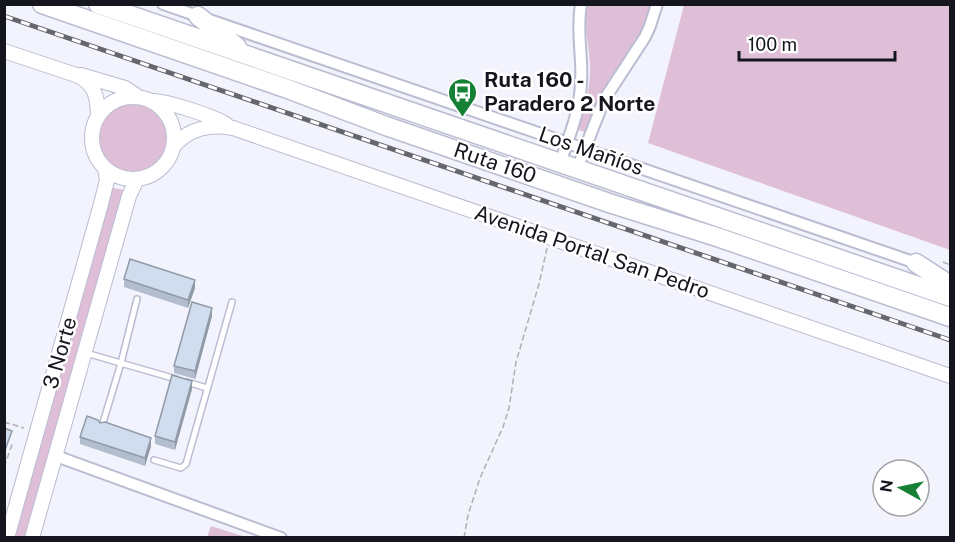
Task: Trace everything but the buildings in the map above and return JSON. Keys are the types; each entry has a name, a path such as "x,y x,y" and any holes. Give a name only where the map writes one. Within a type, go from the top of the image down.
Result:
{"highway":[{"name":"Ruta 160","path":"42,4 285,88 386,126 741,244 951,317"},
{"name":"Ruta 160","path":"98,4 951,297"},
{"path":"198,16 250,57"},
{"path":"562,186 572,178 569,166"},
{"path":"916,263 951,285"}],"street":[{"name":"Los Mañíos","path":"163,4 951,274"},
{"path":"569,166 567,143 577,113 581,86 578,32 581,4"},
{"path":"569,166 585,149 604,100 645,37 657,4"},
{"path":"4,51 76,75 87,76 125,88 159,105 170,120 174,138 171,155 160,169 137,179 120,177 105,168"},
{"name":"3 Norte","path":"7,531 106,185 105,168 99,160 92,134 98,117 98,103 94,90 87,81 76,75"},
{"path":"98,117 114,101 137,96"},
{"name":"Avenida Portal San Pedro","path":"152,100 166,102 216,119 233,128 951,376"},
{"name":"Avenida Portal San Pedro","path":"173,147 185,135 198,129 213,126 233,128"},
{"name":"3 Norte","path":"32,537 129,196 137,179"},
{"path":"56,456 281,537"}],"lane":[{"path":"102,426 137,299"},
{"path":"154,460 181,468 185,466 232,302"},
{"path":"85,353 207,388"}],"path":[{"path":"464,537 468,515 480,478 509,408 516,362 550,237"},
{"path":"4,422 24,428"},
{"path":"4,467 13,442"}],"shaded area":[{"path":"587,5 652,5 639,35 599,97 585,132 579,130 590,75"},
{"path":"684,5 950,5 950,250 648,143"},
{"path":"133,101 153,107 163,117 169,137 163,157 153,167 133,173 113,167 103,157 97,137 103,117 113,107"},
{"path":"109,187 124,190 26,537 12,538"},
{"path":"211,526 246,537 207,537"}],"railway":[{"path":"4,16 950,340"}],"place":[{"name":"Ruta 160 - Paradero 2 Norte","path":"463,118"}]}
